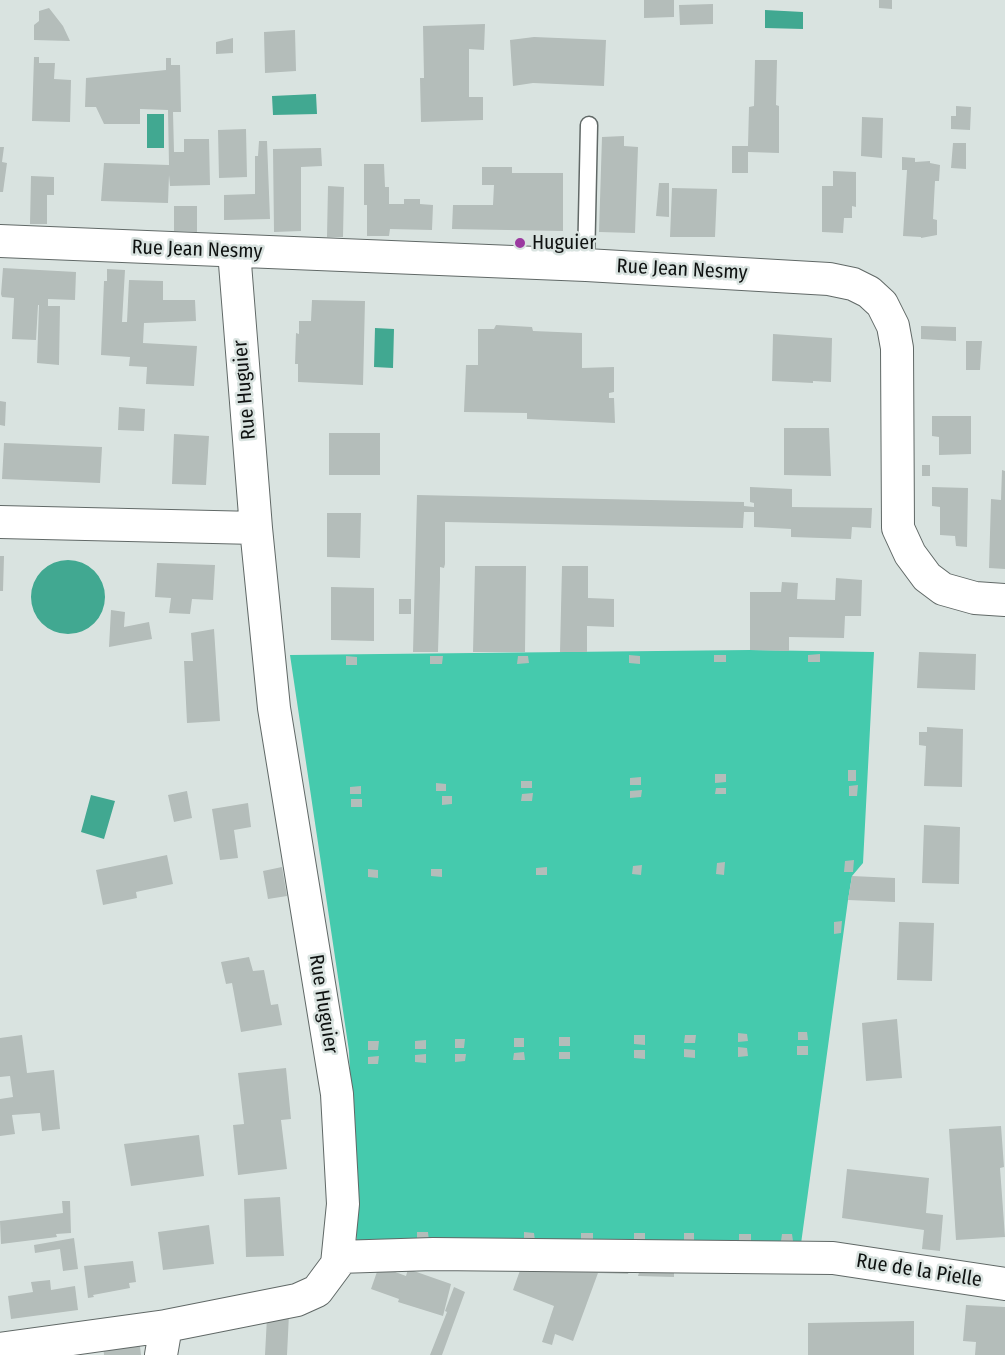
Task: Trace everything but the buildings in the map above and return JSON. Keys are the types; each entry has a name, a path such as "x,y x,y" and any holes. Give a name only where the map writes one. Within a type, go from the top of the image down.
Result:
{"street":[{"name":"Rue Jean Nesmy","path":"0,241 586,265 829,279 853,284 869,292 882,304 893,326 897,348 898,528 910,554 927,577 944,589 975,598 1005,600"},
{"name":"Rue Huguier","path":"0,1349 164,1340 297,1300 317,1291 338,1263 343,1204 337,1094 274,708 256,528 234,251"},
{"path":"0,522 256,528"},
{"name":"Rue de la Pielle","path":"338,1257 433,1254 833,1258 1005,1284"}],"lane":[{"path":"586,265 589,125"}],"shaded area":[{"path":"765,10 803,12 803,29 765,28"},
{"path":"316,94 317,114 273,115 272,96"},
{"path":"147,114 164,114 164,148 147,148"},
{"path":"375,328 394,329 393,368 374,367"},
{"path":"68,560 89,566 99,576 105,597 99,618 89,628 68,634 47,628 37,618 31,597 37,576 47,566"},
{"path":"750,650 874,652 863,863 852,876 848,900 800,1251 357,1247 349,1051 290,655"},
{"path":"91,795 115,801 104,839 81,832"}],"place":[{"name":"Huguier","path":"520,243"}]}
